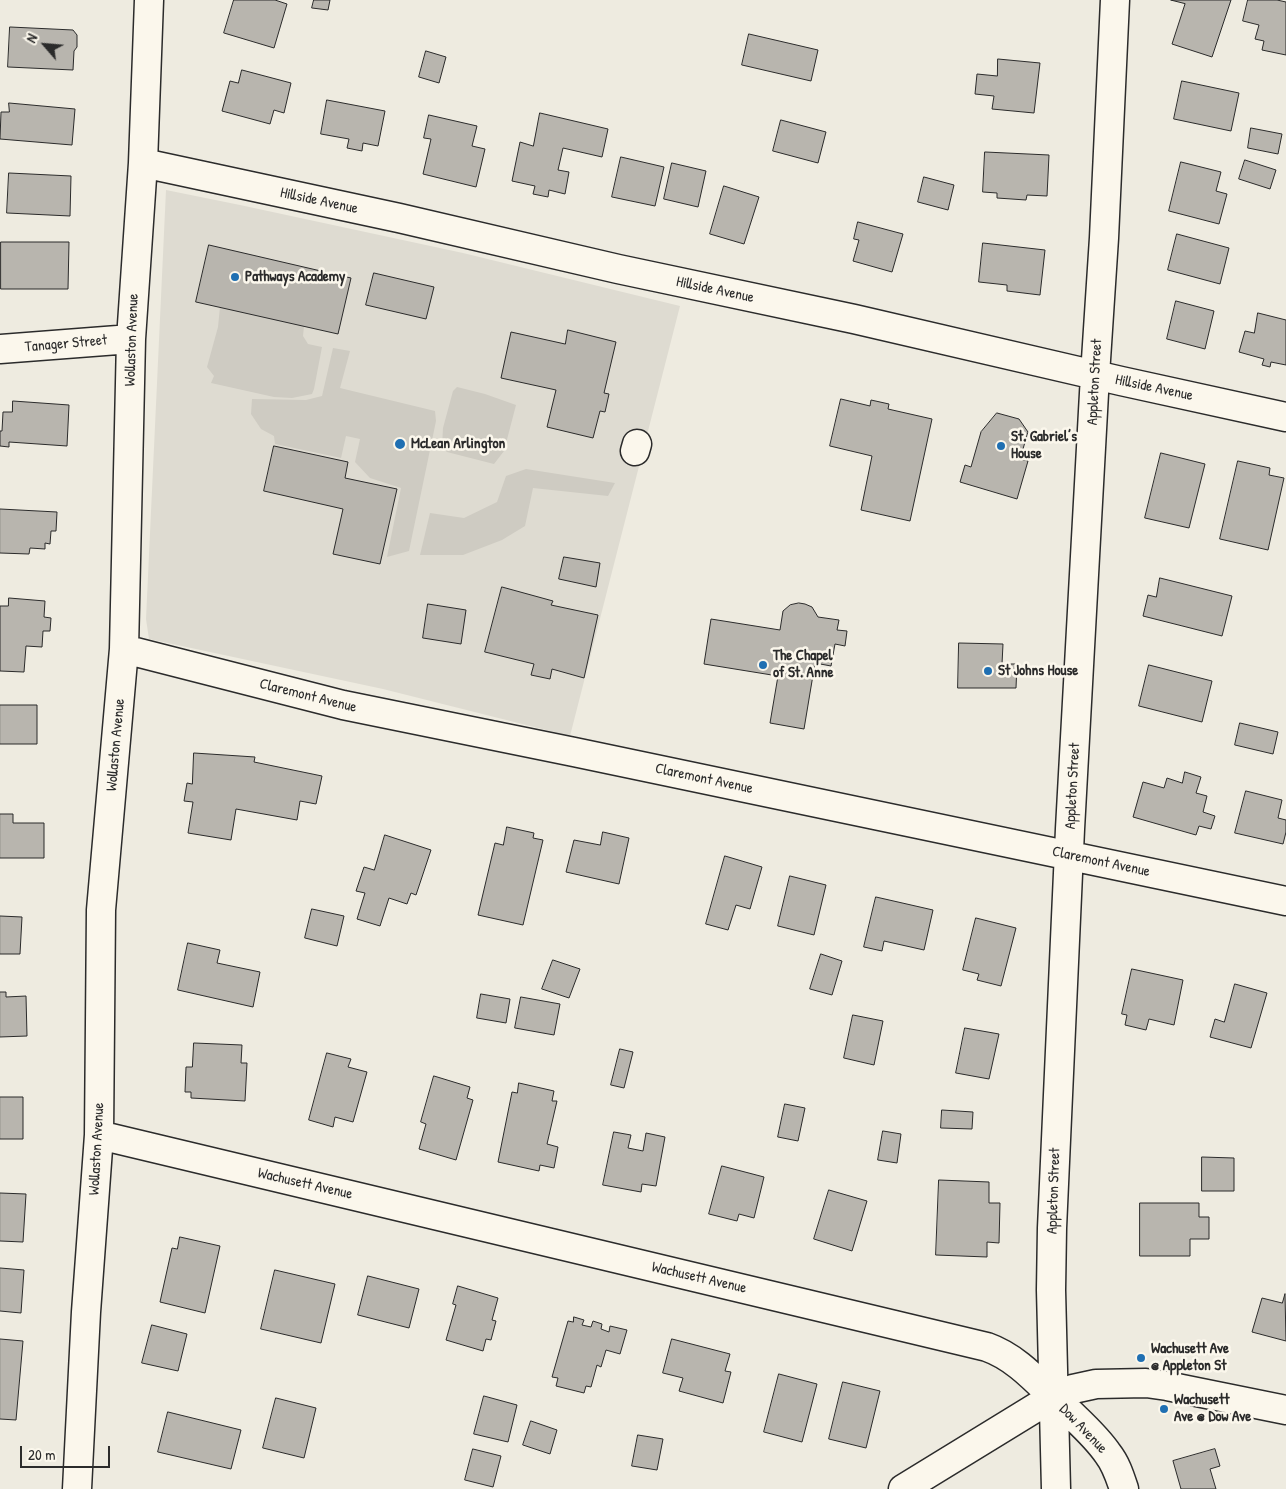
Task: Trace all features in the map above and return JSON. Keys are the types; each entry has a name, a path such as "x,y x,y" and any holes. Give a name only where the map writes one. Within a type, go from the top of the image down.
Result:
{"street":[{"name":"Wollaston Avenue","path":"77,1489 86,1312 99,1135 101,910 124,649 131,339 143,163 149,0"},
{"name":"Appleton Street","path":"1056,1489 1051,1290 1052,1228 1069,856 1104,238 1115,0"},
{"name":"Hillside Avenue","path":"143,163 399,218 618,269 854,319 1286,417"},
{"name":"Tanager Street","path":"0,349 131,339"},
{"name":"Claremont Avenue","path":"124,649 343,705 1286,901"},
{"name":"Wachusett Avenue","path":"99,1135 987,1347 1002,1353 1012,1360 1053,1397"},
{"path":"903,1489 1053,1397 1096,1384 1146,1383 1168,1386 1286,1410"},
{"name":"Dow Avenue","path":"1053,1397 1108,1453 1120,1476 1124,1489"}],"shaded area":[{"name":"McLean Arlington","path":"166,190 463,253 680,306 570,736 383,689 149,639 146,619"},
{"path":"220,307 304,326 303,336 308,344 322,347 312,394 292,398 274,397 211,383 214,376 207,367 218,327"},
{"path":"333,348 350,351 340,388 435,411 436,421 409,551 387,557 401,488 370,478 355,462 360,439 346,436 341,458 275,444 274,436 261,429 251,414 252,399 306,400 322,396"},
{"path":"457,387 516,405 504,451 494,464 447,452 442,447 443,428 453,391"},
{"path":"526,469 615,483 608,496 533,488 525,526 502,540 463,555 420,555 430,513 464,518 497,502 506,476"}],"building":[{"path":"234,0 275,0 287,4 274,48 224,33"},
{"path":"314,0 330,0 328,10 312,8"},
{"path":"1171,0 1231,0 1212,57 1172,44 1185,4"},
{"path":"1248,0 1277,0 1286,2 1286,55 1262,50 1264,41 1255,39 1259,25 1243,21"},
{"path":"10,27 73,30 77,35 77,47 74,51 73,70 8,67"},
{"path":"749,34 818,50 811,81 742,65"},
{"path":"426,51 446,57 439,83 419,77"},
{"path":"998,59 1040,63 1034,113 992,109 994,96 975,94 977,74 997,76"},
{"path":"242,70 291,83 284,113 274,110 270,124 222,111 230,81 238,83"},
{"path":"1182,81 1239,93 1231,131 1174,119"},
{"path":"327,100 385,111 378,146 363,143 362,151 347,148 349,139 321,134"},
{"path":"9,103 75,109 72,145 0,139 1,112 9,112"},
{"path":"540,113 608,129 602,157 563,148 558,170 569,172 565,194 549,190 548,197 533,194 535,186 512,181 520,142 533,146"},
{"path":"429,115 477,126 472,146 485,149 476,187 423,174 431,139 424,138"},
{"path":"781,120 826,132 818,163 773,151"},
{"path":"1251,128 1282,134 1278,154 1248,148"},
{"path":"985,152 1049,155 1047,196 1027,195 1026,200 997,198 997,193 983,192"},
{"path":"621,157 664,167 655,206 612,197"},
{"path":"1245,160 1276,170 1270,189 1239,179"},
{"path":"1181,162 1221,172 1216,191 1227,194 1219,224 1169,211"},
{"path":"672,163 706,171 698,207 664,199"},
{"path":"9,173 71,176 70,216 7,213"},
{"path":"924,177 954,185 948,210 918,202"},
{"path":"724,186 759,197 744,244 710,234"},
{"path":"858,222 903,234 892,272 853,261 859,240 854,239"},
{"path":"1177,234 1229,248 1220,284 1168,270"},
{"path":"1,242 69,242 68,289 1,289"},
{"path":"983,243 1045,250 1040,295 1007,291 1007,285 979,282"},
{"path":"209,245 351,278 338,334 196,302"},
{"path":"374,273 434,287 426,319 366,305"},
{"path":"1176,301 1214,311 1205,349 1167,339"},
{"path":"1258,313 1286,320 1286,365 1271,362 1270,367 1262,365 1264,359 1239,352 1245,331 1254,333"},
{"path":"568,330 616,342 604,393 609,394 605,412 600,411 593,438 547,427 556,390 501,378 511,332 565,344"},
{"path":"841,399 870,406 871,400 889,404 888,409 932,419 910,521 861,510 872,456 830,446"},
{"path":"13,401 69,405 67,446 9,442 9,447 0,446 3,412 12,412"},
{"name":"St. Gabriel’s House","path":"997,413 1019,419 1028,432 1020,459 1028,461 1017,499 960,482 965,465 971,467 981,432"},
{"path":"274,446 348,462 345,478 397,489 380,564 333,554 343,509 264,491"},
{"path":"1161,453 1205,464 1189,528 1145,518"},
{"path":"1238,461 1270,468 1269,475 1284,478 1268,550 1220,539"},
{"path":"0,509 57,512 56,531 51,531 50,544 45,543 45,549 30,548 29,554 0,553"},
{"path":"564,557 600,563 596,587 559,579"},
{"path":"1160,578 1232,596 1222,636 1143,616 1148,595 1156,597"},
{"path":"502,587 553,601 551,605 598,615 584,678 552,669 550,679 531,675 534,664 485,652"},
{"path":"9,598 45,601 44,617 51,618 50,631 43,631 42,647 26,646 24,672 0,671 0,606 8,606"},
{"name":"The Chapel of St. Anne","path":"799,603 812,607 818,617 839,620 837,630 847,631 845,646 835,644 831,666 815,663 804,729 770,723 778,676 704,664 711,619 780,630 783,611 790,605"},
{"path":"428,604 466,610 461,644 423,638"},
{"name":"St Johns House","path":"959,643 1003,644 1002,664 1017,664 1016,688 958,688"},
{"path":"1149,665 1212,681 1202,722 1139,706"},
{"path":"0,705 37,705 37,744 0,744"},
{"path":"1240,723 1278,732 1273,754 1235,745"},
{"path":"194,753 255,757 254,762 322,776 316,804 300,801 297,820 236,809 231,840 188,833 193,802 184,801 187,783 192,784"},
{"path":"1185,772 1201,777 1196,793 1207,796 1203,812 1215,816 1211,829 1199,826 1196,835 1133,817 1143,782 1164,788 1167,778 1182,783"},
{"path":"1246,791 1282,800 1278,818 1286,820 1283,844 1235,833"},
{"path":"0,814 13,814 13,823 44,823 44,858 0,858"},
{"path":"507,827 534,833 533,838 543,840 523,925 478,915 495,843 503,845"},
{"path":"603,832 629,838 619,884 566,872 574,840 600,845"},
{"path":"385,835 431,850 416,895 411,893 407,904 389,898 380,926 357,919 365,893 356,891 364,867 374,870"},
{"path":"725,856 762,867 750,909 736,905 728,930 706,924"},
{"path":"790,876 826,885 814,935 778,926"},
{"path":"876,897 933,910 924,950 884,941 882,951 864,947"},
{"path":"312,909 344,916 337,946 305,938"},
{"path":"0,916 22,917 20,954 0,954"},
{"path":"976,918 1016,928 1001,986 977,980 979,974 963,970"},
{"path":"188,943 220,950 217,963 260,972 253,1007 178,990"},
{"path":"821,954 842,961 832,995 810,989"},
{"path":"553,960 580,969 569,998 542,989"},
{"path":"1132,969 1183,980 1174,1025 1149,1019 1146,1030 1125,1025 1127,1015 1122,1014"},
{"path":"1235,984 1267,993 1251,1048 1210,1037 1215,1019 1224,1022"},
{"path":"0,992 6,992 6,997 26,996 27,1036 0,1037"},
{"path":"481,994 510,999 506,1023 477,1018"},
{"path":"521,997 560,1004 554,1035 515,1028"},
{"path":"853,1015 883,1021 874,1065 844,1058"},
{"path":"965,1028 999,1034 989,1079 956,1073"},
{"path":"194,1043 242,1045 241,1063 247,1063 245,1101 191,1098 191,1092 185,1092 186,1067 192,1067"},
{"path":"620,1049 633,1052 624,1088 611,1085"},
{"path":"327,1053 351,1059 348,1067 367,1072 353,1122 335,1117 333,1127 309,1120"},
{"path":"434,1076 470,1087 467,1098 473,1100 456,1160 419,1149 426,1124 421,1122"},
{"path":"519,1083 554,1091 552,1101 557,1101 547,1144 558,1147 554,1168 540,1165 539,1171 498,1162 512,1092 517,1093"},
{"path":"0,1097 23,1097 23,1139 0,1139"},
{"path":"785,1104 805,1108 798,1141 778,1137"},
{"path":"942,1110 973,1112 972,1129 941,1128"},
{"path":"883,1131 901,1134 897,1163 878,1160"},
{"path":"614,1132 631,1135 628,1148 643,1151 646,1133 665,1137 656,1186 642,1184 641,1192 603,1185"},
{"path":"1202,1157 1234,1158 1234,1191 1202,1191"},
{"path":"722,1166 764,1177 754,1218 739,1214 737,1221 709,1214"},
{"path":"939,1180 989,1182 989,1203 1000,1203 999,1243 987,1242 987,1257 936,1255"},
{"path":"829,1190 867,1201 852,1251 814,1239"},
{"path":"0,1193 26,1194 23,1242 0,1241"},
{"path":"1140,1203 1199,1203 1199,1217 1209,1217 1209,1239 1190,1239 1190,1256 1140,1256"},
{"path":"180,1237 220,1246 205,1313 160,1302 172,1248 177,1249"},
{"path":"0,1268 24,1270 21,1313 0,1311"},
{"path":"275,1270 335,1284 321,1343 261,1329"},
{"path":"368,1276 419,1289 409,1328 358,1315"},
{"path":"458,1286 498,1298 492,1320 496,1321 491,1340 486,1339 483,1351 446,1340 456,1305 453,1304"},
{"path":"1285,1294 1286,1341 1252,1332 1262,1298 1282,1303"},
{"path":"574,1317 584,1320 582,1325 591,1327 593,1321 602,1324 601,1329 609,1332 610,1326 627,1330 620,1354 606,1350 601,1367 597,1365 591,1387 586,1386 584,1393 556,1386 558,1378 552,1377 568,1321 573,1322"},
{"path":"152,1325 187,1334 178,1371 142,1363"},
{"path":"0,1339 23,1341 16,1420 0,1419"},
{"path":"672,1339 730,1354 725,1371 731,1372 723,1403 679,1391 683,1378 663,1373"},
{"path":"779,1374 817,1384 802,1442 764,1432"},
{"path":"843,1382 880,1391 866,1448 829,1439"},
{"path":"484,1396 517,1405 508,1442 474,1434"},
{"path":"276,1398 316,1408 304,1458 263,1448"},
{"path":"168,1412 241,1430 231,1469 158,1452"},
{"path":"531,1421 557,1430 550,1454 523,1445"},
{"path":"638,1435 663,1439 657,1470 632,1466"},
{"path":"473,1449 501,1456 493,1487 465,1480"},
{"path":"1215,1449 1220,1466 1210,1469 1216,1489 1181,1489 1173,1461"}],"place":[{"name":"Pathways Academy","path":"235,277"},
{"name":"McLean Arlington","path":"400,444"},
{"name":"St. Gabriel’s House","path":"1001,446"},
{"name":"The Chapel of St. Anne","path":"763,665"},
{"name":"St Johns House","path":"988,671"},
{"name":"Wachusett Ave @ Appleton St","path":"1141,1358"},
{"name":"Wachusett Ave @ Dow Ave","path":"1164,1409"}]}
